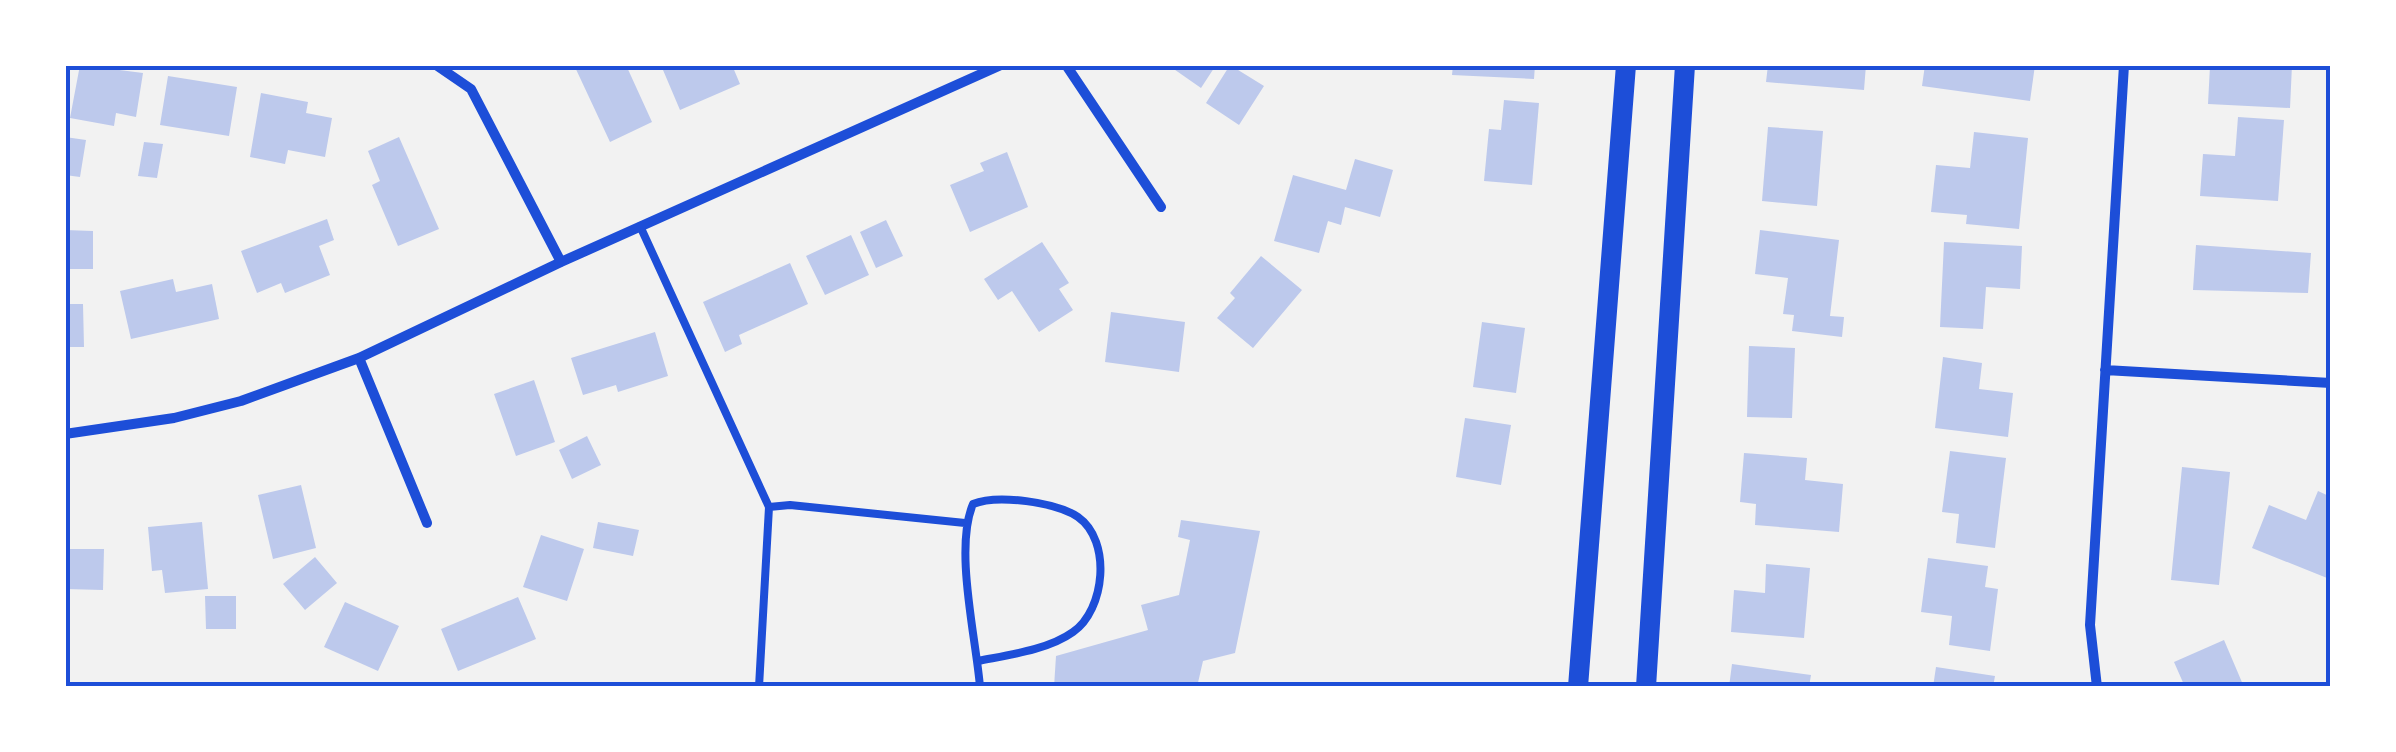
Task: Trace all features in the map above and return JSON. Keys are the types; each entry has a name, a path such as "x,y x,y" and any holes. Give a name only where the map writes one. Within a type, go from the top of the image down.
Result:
{"main road":[{"path":"1578,687 1626,65"},
{"path":"1646,687 1685,65"}],"street":[{"path":"436,65 471,89 561,262"},
{"path":"65,434 207,409 359,358 561,262 1001,65"},
{"path":"1066,65 1161,207"},
{"path":"2097,687 2090,625 2124,65"},
{"path":"359,358 427,523"},
{"path":"2106,370 2331,383"}],"lane":[{"path":"640,226 768,507 758,687"},
{"path":"978,661 1072,633 1094,612 1099,586 1097,540 1078,517 1047,506 984,500 973,504 965,523 980,683"},
{"path":"768,507 965,523"}],"building":[{"path":"80,65 143,73 136,117 116,113 114,126 70,118"},
{"path":"574,65 626,65 652,122 610,142"},
{"path":"673,65 732,65 740,84 680,110 663,70"},
{"path":"1168,65 1216,65 1201,88"},
{"path":"1230,65 1264,86 1239,125 1206,103"},
{"path":"1453,65 1535,65 1534,79 1452,75"},
{"path":"1768,65 1866,65 1864,90 1766,82"},
{"path":"1925,65 2035,65 2030,101 1922,86"},
{"path":"2292,65 2290,108 2208,104 2210,66"},
{"path":"168,76 237,87 229,136 160,125"},
{"path":"261,93 308,102 306,113 332,118 325,157 288,150 285,164 250,157"},
{"path":"1504,100 1539,103 1532,185 1484,181 1489,129 1501,130"},
{"path":"2238,117 2284,120 2278,201 2200,196 2203,154 2235,156"},
{"path":"1768,127 1823,131 1817,206 1762,201"},
{"path":"1974,132 2028,138 2019,229 1966,224 1967,215 1931,212 1936,165 1970,168"},
{"path":"65,137 86,140 80,177 65,175"},
{"path":"399,137 439,229 398,246 372,185 380,181 368,151"},
{"path":"144,142 163,144 157,178 138,176"},
{"path":"1007,152 1028,207 970,232 950,185 984,171 980,163"},
{"path":"1355,159 1393,170 1380,217 1345,207 1341,225 1328,221 1319,253 1274,241 1293,175 1346,190"},
{"path":"327,219 334,240 319,246 330,275 285,293 281,283 257,293 241,251"},
{"path":"886,220 903,256 876,268 860,232"},
{"path":"65,230 93,231 93,269 65,269"},
{"path":"1760,230 1839,240 1830,316 1844,317 1842,337 1792,331 1794,315 1783,314 1788,278 1755,274"},
{"path":"851,235 869,275 825,295 806,256"},
{"path":"1042,242 1069,283 1059,289 1073,310 1039,332 1012,291 998,300 984,279"},
{"path":"1944,242 2022,246 2020,289 1986,287 1983,329 1940,327"},
{"path":"2196,245 2311,253 2308,293 2193,290"},
{"path":"1261,256 1302,290 1253,348 1217,318 1235,298 1230,293"},
{"path":"790,263 808,304 739,335 742,344 725,352 703,302"},
{"path":"173,279 176,292 212,284 219,319 131,339 120,291"},
{"path":"65,304 83,304 84,347 65,347"},
{"path":"1111,312 1185,322 1179,372 1105,362"},
{"path":"1482,322 1525,328 1516,393 1473,387"},
{"path":"655,332 668,376 618,392 616,385 583,395 571,358"},
{"path":"1749,346 1795,348 1792,418 1747,417"},
{"path":"1943,357 1982,363 1979,389 2013,393 2008,437 1935,428"},
{"path":"534,380 555,442 516,456 494,394"},
{"path":"1465,418 1511,425 1501,485 1456,477"},
{"path":"587,436 601,465 572,479 559,450"},
{"path":"1950,451 2006,458 1995,548 1956,543 1959,514 1942,512"},
{"path":"1744,453 1807,458 1805,480 1843,484 1839,532 1755,525 1756,504 1740,502"},
{"path":"2182,467 2230,472 2219,585 2171,580"},
{"path":"301,485 316,548 273,559 258,495"},
{"path":"2318,491 2331,497 2331,567 2327,578 2252,548 2269,505 2306,520"},
{"path":"1181,520 1260,531 1235,653 1203,661 1197,687 1054,687 1056,656 1148,630 1141,605 1179,595 1190,540 1178,537"},
{"path":"202,522 208,589 165,593 162,570 152,571 148,527"},
{"path":"598,522 639,530 633,556 593,548"},
{"path":"541,535 584,549 567,601 523,587"},
{"path":"65,549 104,549 103,590 65,589"},
{"path":"315,557 337,583 305,610 283,584"},
{"path":"1928,558 1988,566 1985,587 1998,589 1990,651 1949,645 1952,616 1921,612"},
{"path":"1766,564 1810,568 1804,638 1731,632 1734,590 1765,593"},
{"path":"205,596 236,596 236,629 206,629"},
{"path":"518,597 536,639 458,671 441,629"},
{"path":"345,602 399,626 378,671 324,647"},
{"path":"2224,640 2244,687 2185,687 2174,662"},
{"path":"1732,664 1811,675 1809,687 1729,687"},
{"path":"1936,667 1995,676 1993,687 1933,687"}]}
